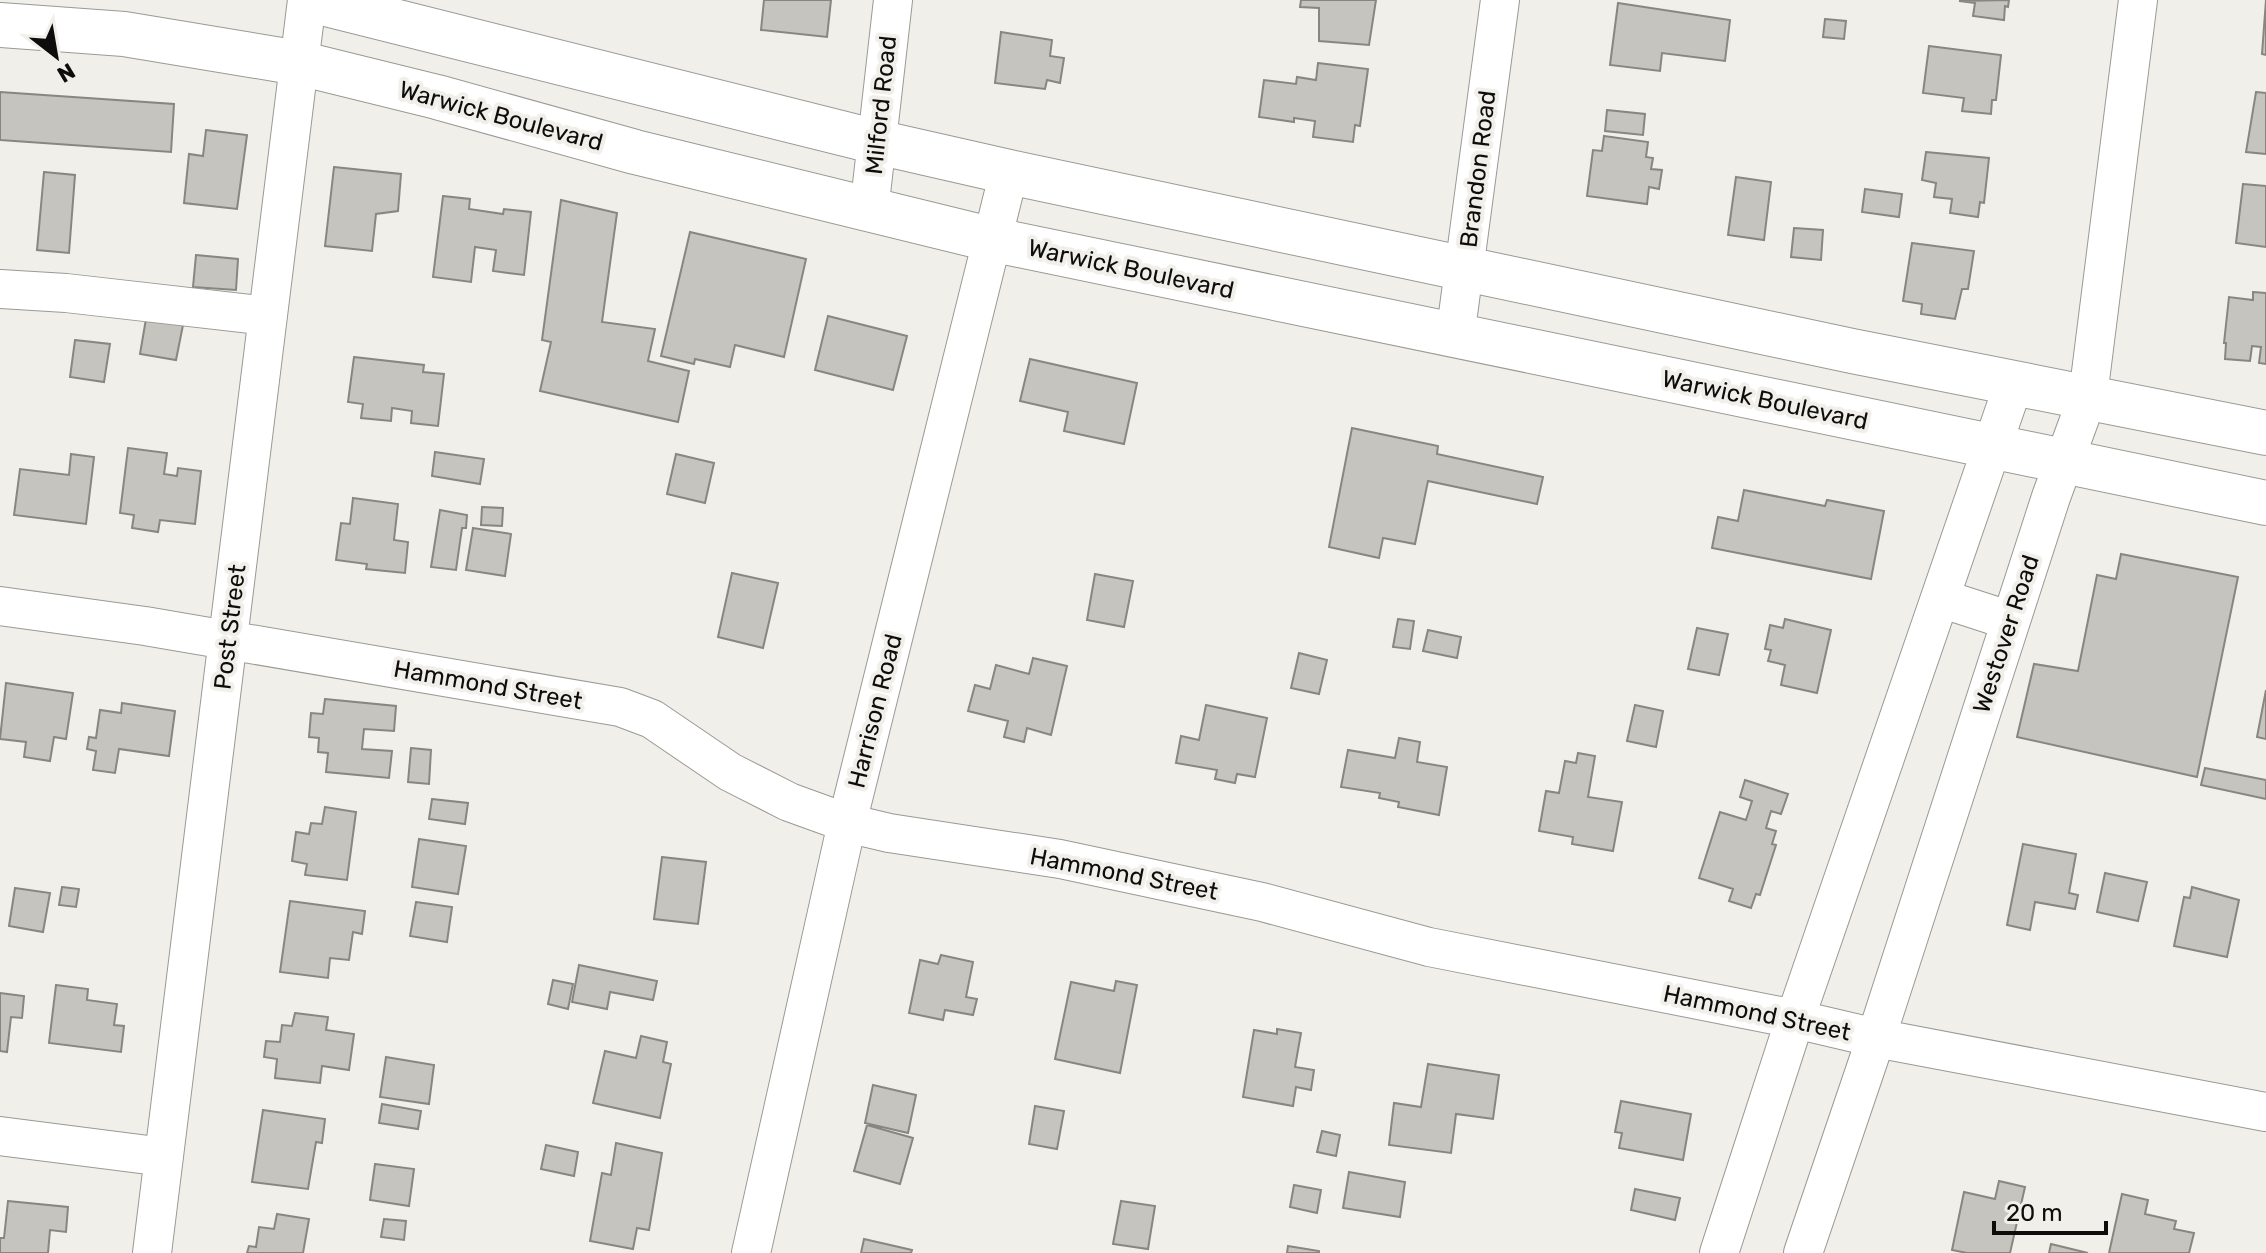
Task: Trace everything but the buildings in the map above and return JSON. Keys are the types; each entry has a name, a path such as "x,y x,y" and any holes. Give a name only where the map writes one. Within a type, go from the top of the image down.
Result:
{"main road":[{"path":"308,0 1009,172 2266,433"},
{"name":"Warwick Boulevard","path":"0,25 124,34 299,63 437,97 635,152 990,239 2266,503"}],"street":[{"name":"Post Street","path":"152,1253 308,0"},
{"name":"Milford Road","path":"869,211 893,0"},
{"name":"Brandon Road","path":"1455,337 1500,0"},
{"name":"Westover Road","path":"1803,1253 2088,396 2138,0"},
{"name":"Harrison Road","path":"751,1253 847,823 1009,172"},
{"path":"0,289 66,293 268,316"},
{"path":"1719,1253 1795,1019 2014,383"},
{"path":"1940,598 2011,621"},
{"name":"Hammond Street","path":"0,606 228,640 620,707 652,719 730,772 789,802 847,823 889,833 1076,863 1262,902 1429,947 1795,1019 1876,1038 2266,1112"},
{"path":"0,1136 164,1157"}]}
